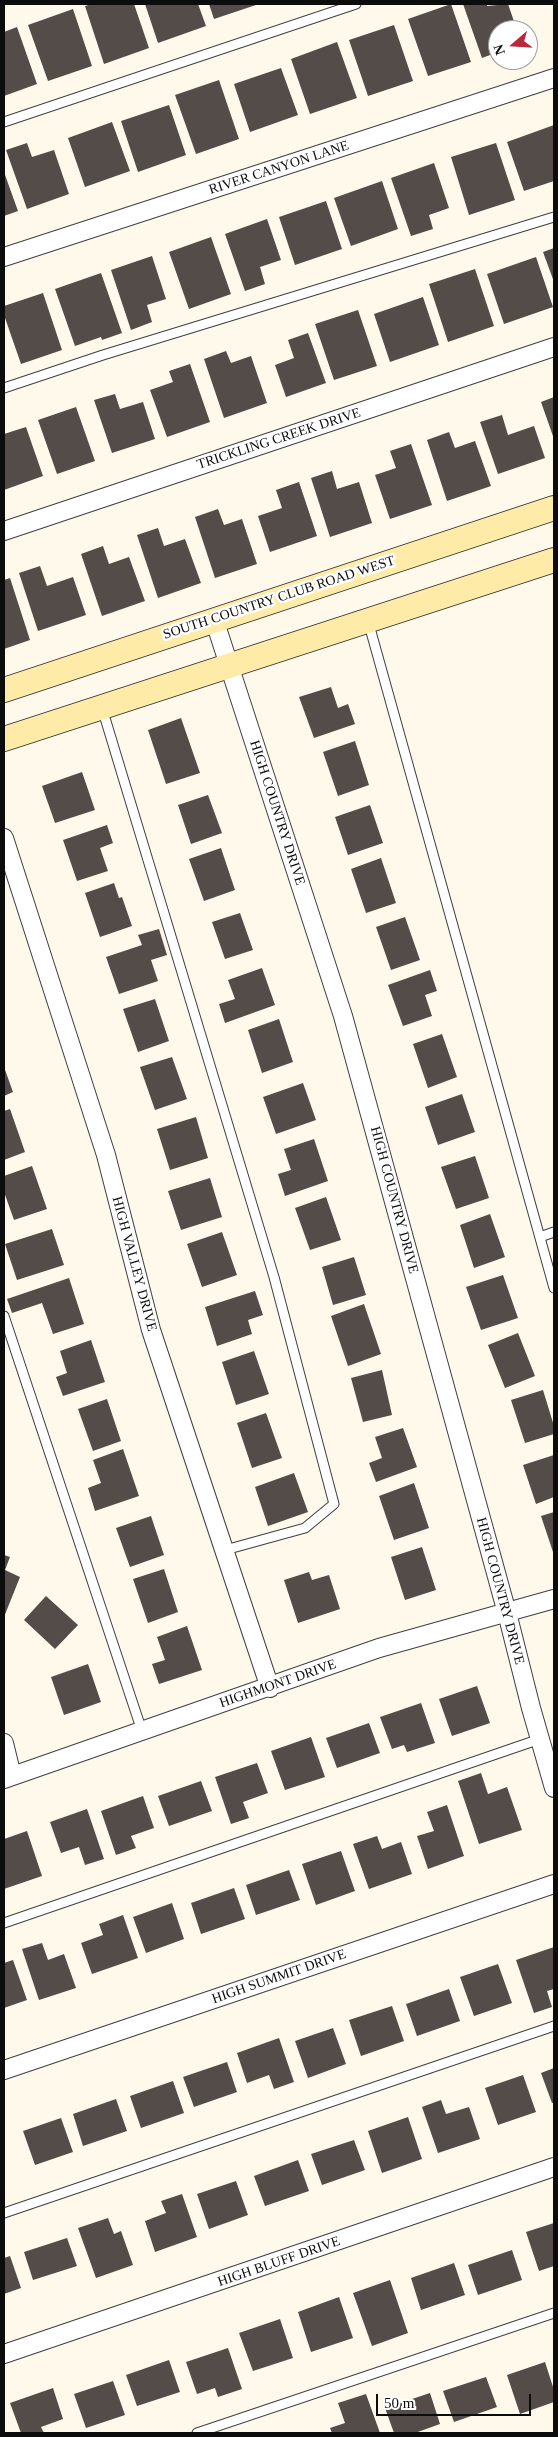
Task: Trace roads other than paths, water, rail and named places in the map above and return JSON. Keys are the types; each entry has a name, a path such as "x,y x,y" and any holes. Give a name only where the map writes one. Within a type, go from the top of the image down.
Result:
{"street":[{"name":"RIVER CANYON LANE","path":"4,257 554,78"},
{"name":"TRICKLING CREEK DRIVE","path":"4,531 554,347"},
{"name":"SOUTH COUNTRY CLUB ROAD WEST","path":"4,690 554,508"},
{"path":"4,739 554,560"},
{"name":"HIGH COUNTRY DRIVE","path":"214,619 343,1016 554,1788"},
{"name":"HIGH VALLEY DRIVE","path":"4,838 106,1155 151,1330 270,1688"},
{"name":"HIGHMONT DRIVE","path":"8,1777 270,1688 379,1648 554,1599"},
{"path":"4,1743 8,1777"},
{"name":"HIGH SUMMIT DRIVE","path":"4,2070 554,1884"},
{"name":"HIGH BLUFF DRIVE","path":"4,2354 554,2167"}],"lane":[{"path":"4,122 356,4"},
{"path":"4,388 103,355 554,217"},
{"path":"368,621 554,1288"},
{"path":"102,708 274,1277 334,1504 305,1528 225,1550"},
{"path":"540,1237 554,1232"},
{"path":"4,1316 142,1731"},
{"path":"4,1923 540,1740"},
{"path":"4,2213 554,2026"},
{"path":"196,2433 554,2313"}]}
